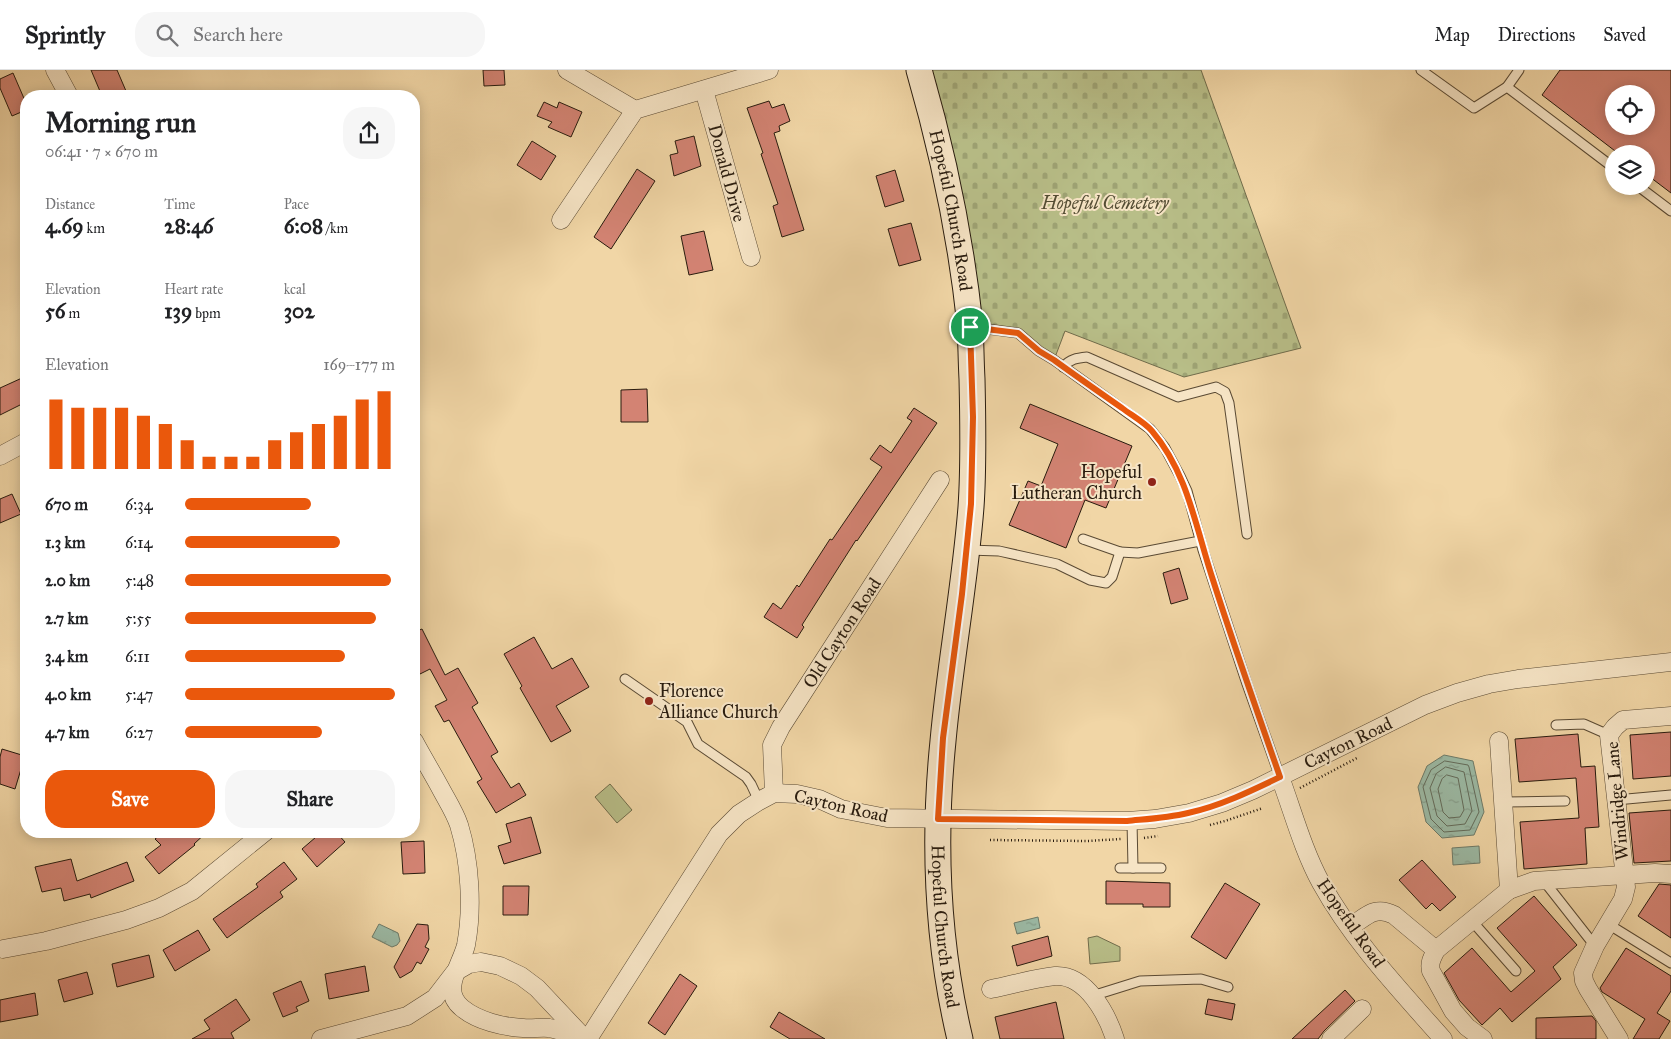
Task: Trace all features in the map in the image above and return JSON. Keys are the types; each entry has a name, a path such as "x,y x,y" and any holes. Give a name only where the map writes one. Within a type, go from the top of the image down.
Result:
{"main road":[{"name":"Hopeful Church Road","path":"919,70 932,115 951,200 970,327 973,460 967,550 943,738 938,819 939,895 946,960 960,1039"}],"street":[{"path":"55,70 66,90"},
{"path":"567,70 635,110"},
{"path":"561,220 635,110 770,70"},
{"name":"Donald Drive","path":"704,90 750,257"},
{"path":"0,456 20,445"},
{"name":"Old Cayton Road","path":"766,797 772,745 781,727 940,480"},
{"name":"Cayton Road","path":"766,797 798,794 819,799 841,809 887,818 1132,821 1155,819 1189,813 1222,803 1280,777 1425,705 1456,693 1489,684 1518,679 1671,662"},
{"name":"Windridge Lane","path":"1619,1039 1584,981 1583,973 1595,946 1623,899 1626,887 1623,875 1609,735 1623,720 1671,716"},
{"path":"1499,741 1509,890"},
{"path":"321,1039 407,1016 435,998 454,972 465,948 469,924 468,866 459,824 420,752"},
{"name":"Hopeful Road","path":"1280,777 1307,853 1336,908 1385,973 1443,1039"},
{"path":"585,1039 719,834 739,814 766,797"},
{"path":"3,949 46,941 126,920 159,908 192,891 257,838"},
{"name":"Windridge Lane","path":"1436,950 1509,890 1534,881 1655,873 1671,874"},
{"path":"1350,927 1372,912 1386,911 1394,915 1436,950 1430,960 1431,971 1453,1011 1467,1027 1483,1039"},
{"path":"454,972 469,964 481,962 500,966 521,976 537,988 585,1039"},
{"path":"454,972 452,990 455,998 462,1008 480,1018 498,1024 522,1028 548,1028 585,1039"},
{"path":"991,988 1055,976 1076,981 1084,986 1092,996 1115,1039"},
{"path":"1331,1039 1362,1009"}],"lane":[{"path":"1421,70 1474,108 1507,87 1519,70"},
{"path":"1507,87 1605,161"},
{"path":"1650,195 1671,211"},
{"name":"Hopeful Road","path":"970,327 1018,333 1039,351 1150,429 1165,448 1184,483 1200,541 1280,777"},
{"path":"1063,367 1067,362 1075,358 1087,357 1178,397 1216,388 1225,392 1229,403 1246,534"},
{"path":"1083,539 1120,552 1138,553 1200,541"},
{"path":"967,550 1000,551 1057,564 1090,580 1106,583 1112,577 1120,552"},
{"path":"625,679 687,722 698,744 746,777 766,797"},
{"path":"1556,725 1584,724 1609,735"},
{"path":"1616,800 1671,796"},
{"path":"1503,802 1565,801"},
{"path":"1132,821 1133,868"},
{"path":"1120,868 1161,868"},
{"path":"1544,880 1595,946"},
{"path":"1472,920 1516,971"},
{"path":"1608,924 1671,963"},
{"path":"1092,996 1140,981 1201,980 1228,987"}],"path":[{"path":"1299,788 1364,754"}],"green space":[{"name":"Hopeful Cemetery","path":"919,70 1201,70 1301,348 1184,377 1065,331 1054,360 1018,333 970,327"},
{"path":"610,784 632,810 617,823 595,797"},
{"path":"1097,936 1120,947 1120,961 1090,964 1088,938"}],"water":[{"path":"1444,755 1473,761 1484,812 1474,835 1442,838 1426,822 1418,787 1427,766"},
{"path":"1479,846 1480,863 1453,865 1452,848"},
{"path":"1038,917 1040,928 1017,934 1014,923"},
{"path":"379,924 398,933 400,941 397,945 392,947 372,937"}],"building":[{"path":"91,70 117,70 126,90 99,90"},
{"path":"483,70 504,70 505,85 484,86"},
{"path":"1560,70 1671,70 1671,193 1655,181 1655,145 1607,145 1542,95"},
{"path":"13,73 20,90 20,113 12,116 0,88 0,79"},
{"path":"769,101 772,108 784,104 790,121 779,126 780,131 774,133 804,230 782,237 773,206 778,204 747,108"},
{"path":"544,102 557,108 559,102 582,112 571,137 548,127 552,122 537,116"},
{"path":"694,136 701,166 674,176 670,155 678,153 675,141"},
{"path":"532,141 556,156 541,180 517,165"},
{"path":"637,169 655,181 611,249 594,237"},
{"path":"895,170 904,201 885,207 876,176"},
{"path":"911,223 921,260 899,266 888,229"},
{"path":"704,231 713,270 689,275 681,236"},
{"path":"20,379 20,405 0,415 0,388"},
{"path":"647,389 648,422 621,422 621,390"},
{"name":"Hopeful Lutheran Church","path":"1030,404 1132,446 1106,508 1085,500 1066,548 1009,525 1028,481 1041,486 1058,444 1020,428"},
{"path":"914,408 937,423 856,540 802,625 804,627 797,638 764,617 773,603 781,609 797,585 799,587 830,539 832,540 882,467 870,459 880,445 891,453 912,421 907,418"},
{"path":"12,494 20,514 0,523 0,499"},
{"path":"1179,568 1188,599 1171,604 1163,573"},
{"path":"422,629 445,675 458,668 478,703 472,707 498,752 491,756 511,788 519,783 526,795 496,813 477,782 482,779 449,720 444,722 435,706 447,700 430,669 420,674 420,630"},
{"path":"534,637 552,669 572,658 589,687 556,706 571,731 551,742 520,688 522,686 504,654"},
{"path":"1671,732 1671,776 1633,779 1630,735"},
{"path":"1578,734 1581,767 1595,766 1599,827 1585,828 1587,864 1524,869 1520,822 1579,818 1576,778 1519,782 1515,739"},
{"path":"2,749 20,754 20,772 15,789 0,784 0,757"},
{"path":"1671,810 1671,861 1634,863 1629,813"},
{"path":"531,817 541,853 504,864 498,846 511,842 506,824"},
{"path":"200,838 195,845 159,874 145,857 161,845 155,839"},
{"path":"315,838 341,838 345,842 317,867 302,849"},
{"path":"424,841 425,873 403,874 401,842"},
{"path":"71,859 77,881 127,862 134,881 91,898 90,894 64,901 61,888 42,892 35,867"},
{"path":"1422,860 1456,897 1440,911 1432,903 1426,909 1399,880"},
{"path":"284,862 297,879 280,892 283,897 227,938 213,919 258,887 256,884"},
{"path":"1106,881 1170,883 1170,907 1143,907 1143,904 1106,904"},
{"path":"1225,883 1260,904 1226,959 1191,937"},
{"path":"1659,884 1671,885 1671,938 1638,916"},
{"path":"503,886 529,886 528,915 503,915"},
{"path":"1534,896 1577,945 1553,967 1561,979 1512,1022 1500,1008 1482,1025 1459,1000 1444,973 1472,948 1511,992 1535,971 1497,928"},
{"path":"417,924 428,925 429,939 425,947 429,949 421,964 417,962 412,971 400,978 394,967"},
{"path":"198,930 210,950 175,971 163,950"},
{"path":"1048,936 1052,956 1017,966 1012,946"},
{"path":"1626,948 1671,976 1671,991 1657,1013 1670,1021 1659,1039 1633,1039 1645,1019 1602,992 1600,988"},
{"path":"149,955 154,977 117,987 112,964"},
{"path":"365,966 369,991 329,999 325,974"},
{"path":"87,972 93,994 64,1002 58,980"},
{"path":"680,974 697,986 665,1035 648,1023"},
{"path":"301,981 309,1001 296,1007 298,1011 283,1017 273,993"},
{"path":"1345,990 1355,1001 1318,1039 1292,1039"},
{"path":"35,993 38,1015 0,1022 0,1000"},
{"path":"236,999 250,1020 231,1033 234,1039 192,1039 210,1029 204,1020"},
{"path":"1208,999 1235,1004 1232,1020 1205,1014"},
{"path":"1056,1002 1064,1039 1000,1039 995,1017"},
{"path":"779,1012 825,1039 790,1039 770,1027"},
{"path":"1592,1016 1596,1021 1596,1039 1536,1039 1536,1018"}],"place":[{"name":"Hopeful Lutheran Church","path":"1152,482"},
{"name":"Florence Alliance Church","path":"649,701"}],"route":[{"path":"970,327 1018,333 1039,351 1150,429 1165,448 1186,491 1225,618 1280,777 1222,803 1189,813 1155,819 1127,821 938,819 943,738 968,547 971,504 973,417 970,327"}]}
